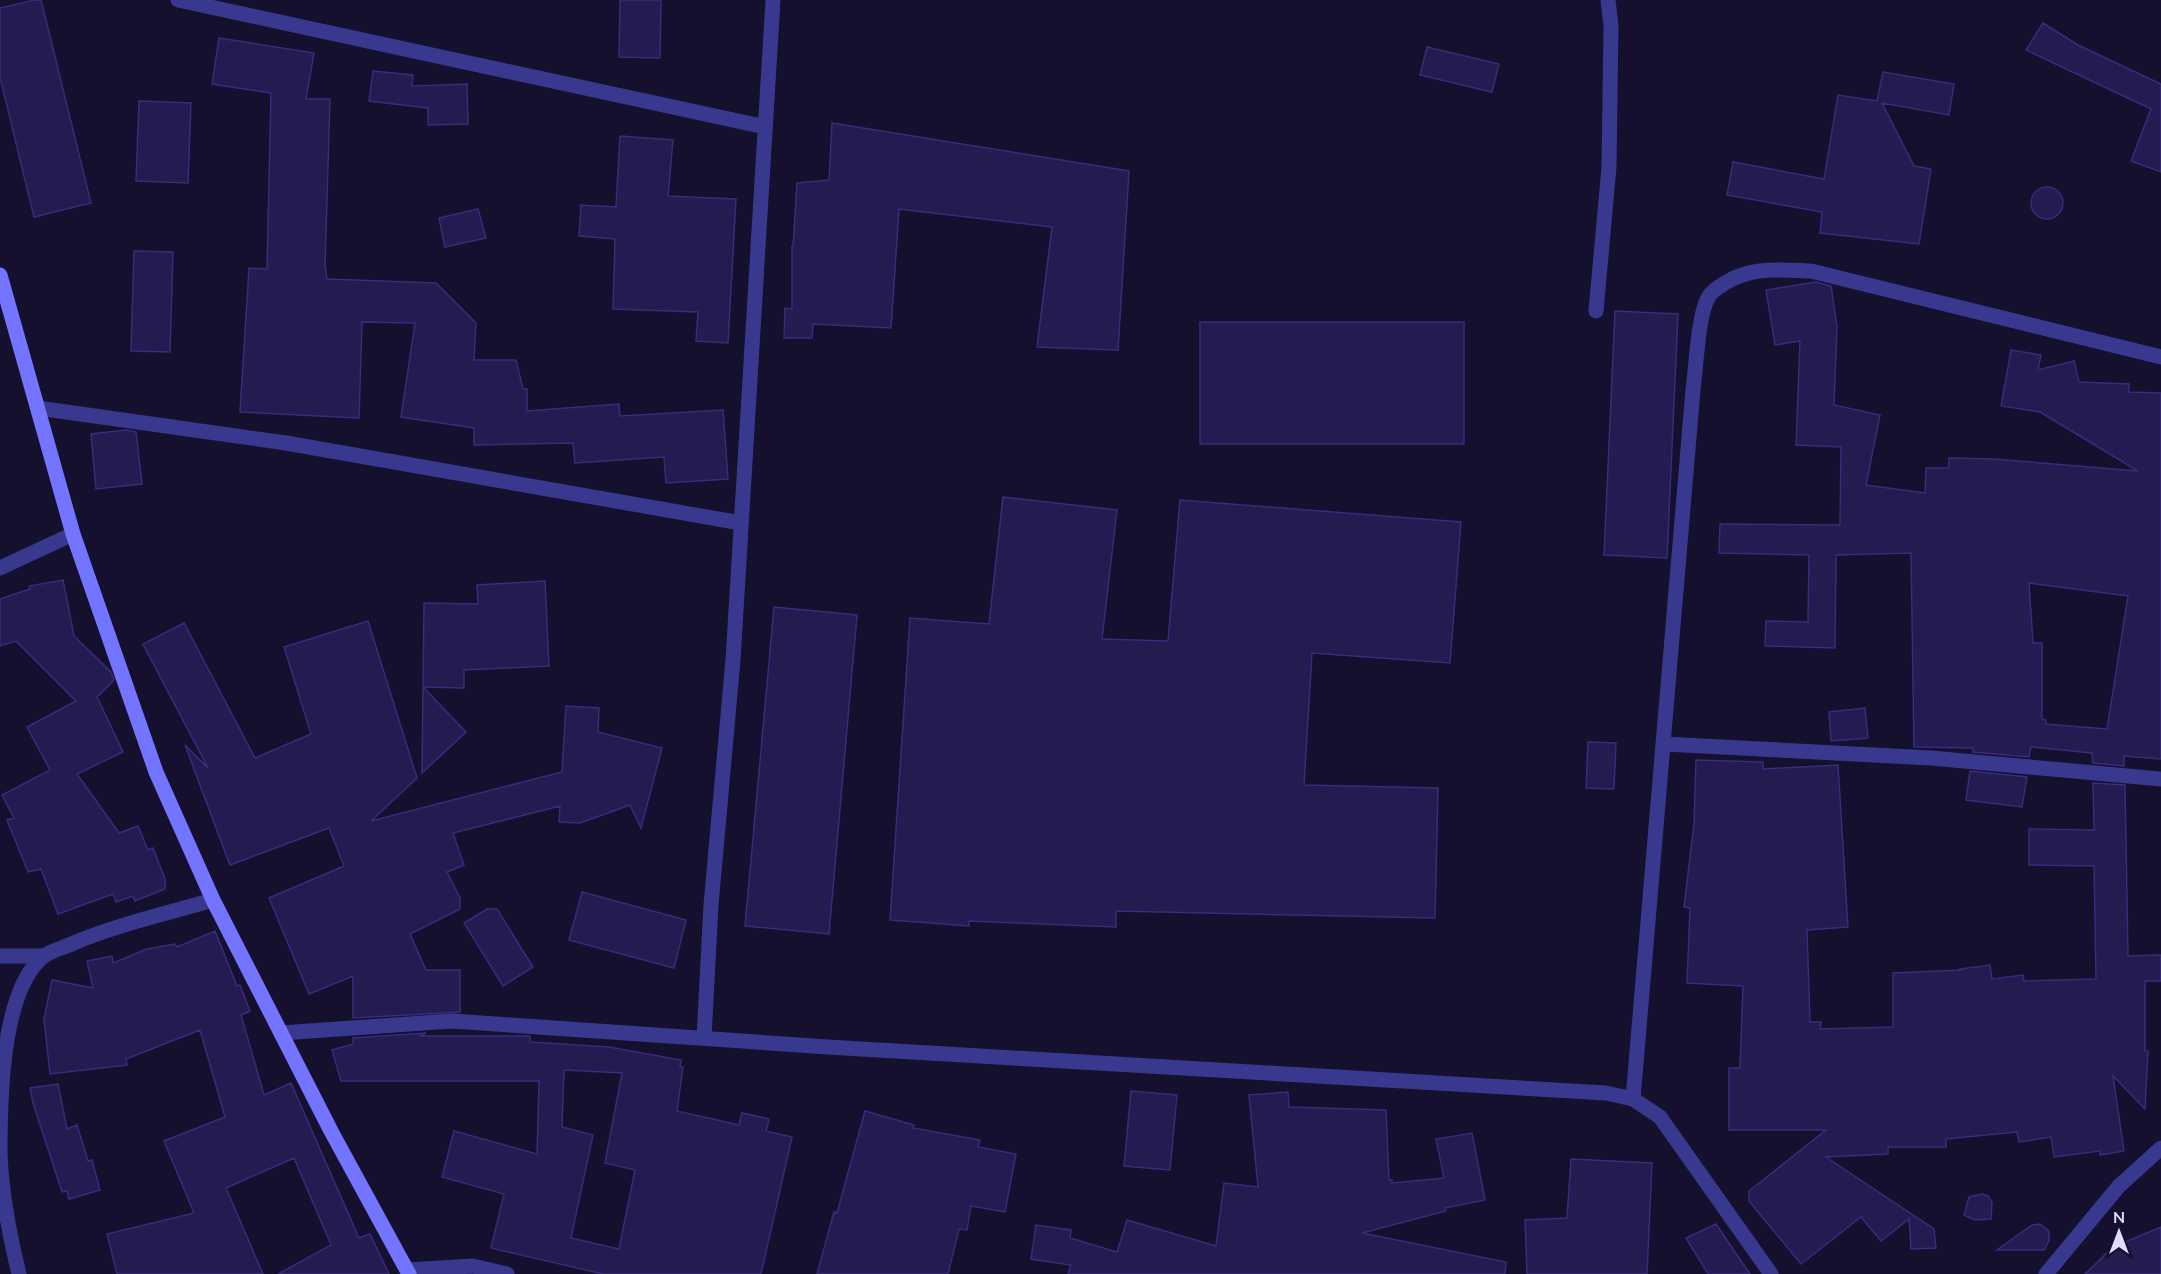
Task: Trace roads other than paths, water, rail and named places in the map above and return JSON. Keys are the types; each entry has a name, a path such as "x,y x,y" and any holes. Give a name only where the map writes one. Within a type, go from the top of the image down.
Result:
{"street":[{"path":"178,0 765,128"},
{"path":"704,1038 711,905 733,660 773,0"},
{"path":"1596,311 1610,167 1611,26 1608,0"},
{"path":"1633,1099 1693,390 1701,323 1707,298 1715,289 1731,279 1753,270 1811,271 2161,357"},
{"path":"0,275 73,534 156,772 213,900 331,1131 408,1272 473,1266 507,1274"},
{"path":"38,408 286,443 741,523"},
{"path":"0,567 73,534"},
{"path":"1664,744 1931,758 2161,779"},
{"path":"0,956 44,956 89,936 213,900"},
{"path":"19,1274 11,1239 0,1154 3,1060 16,1005 27,976 44,956"},
{"path":"281,1033 452,1021 1606,1093 1633,1099 1660,1117 1771,1274"},
{"path":"2046,1274 2119,1186 2161,1148"}]}
